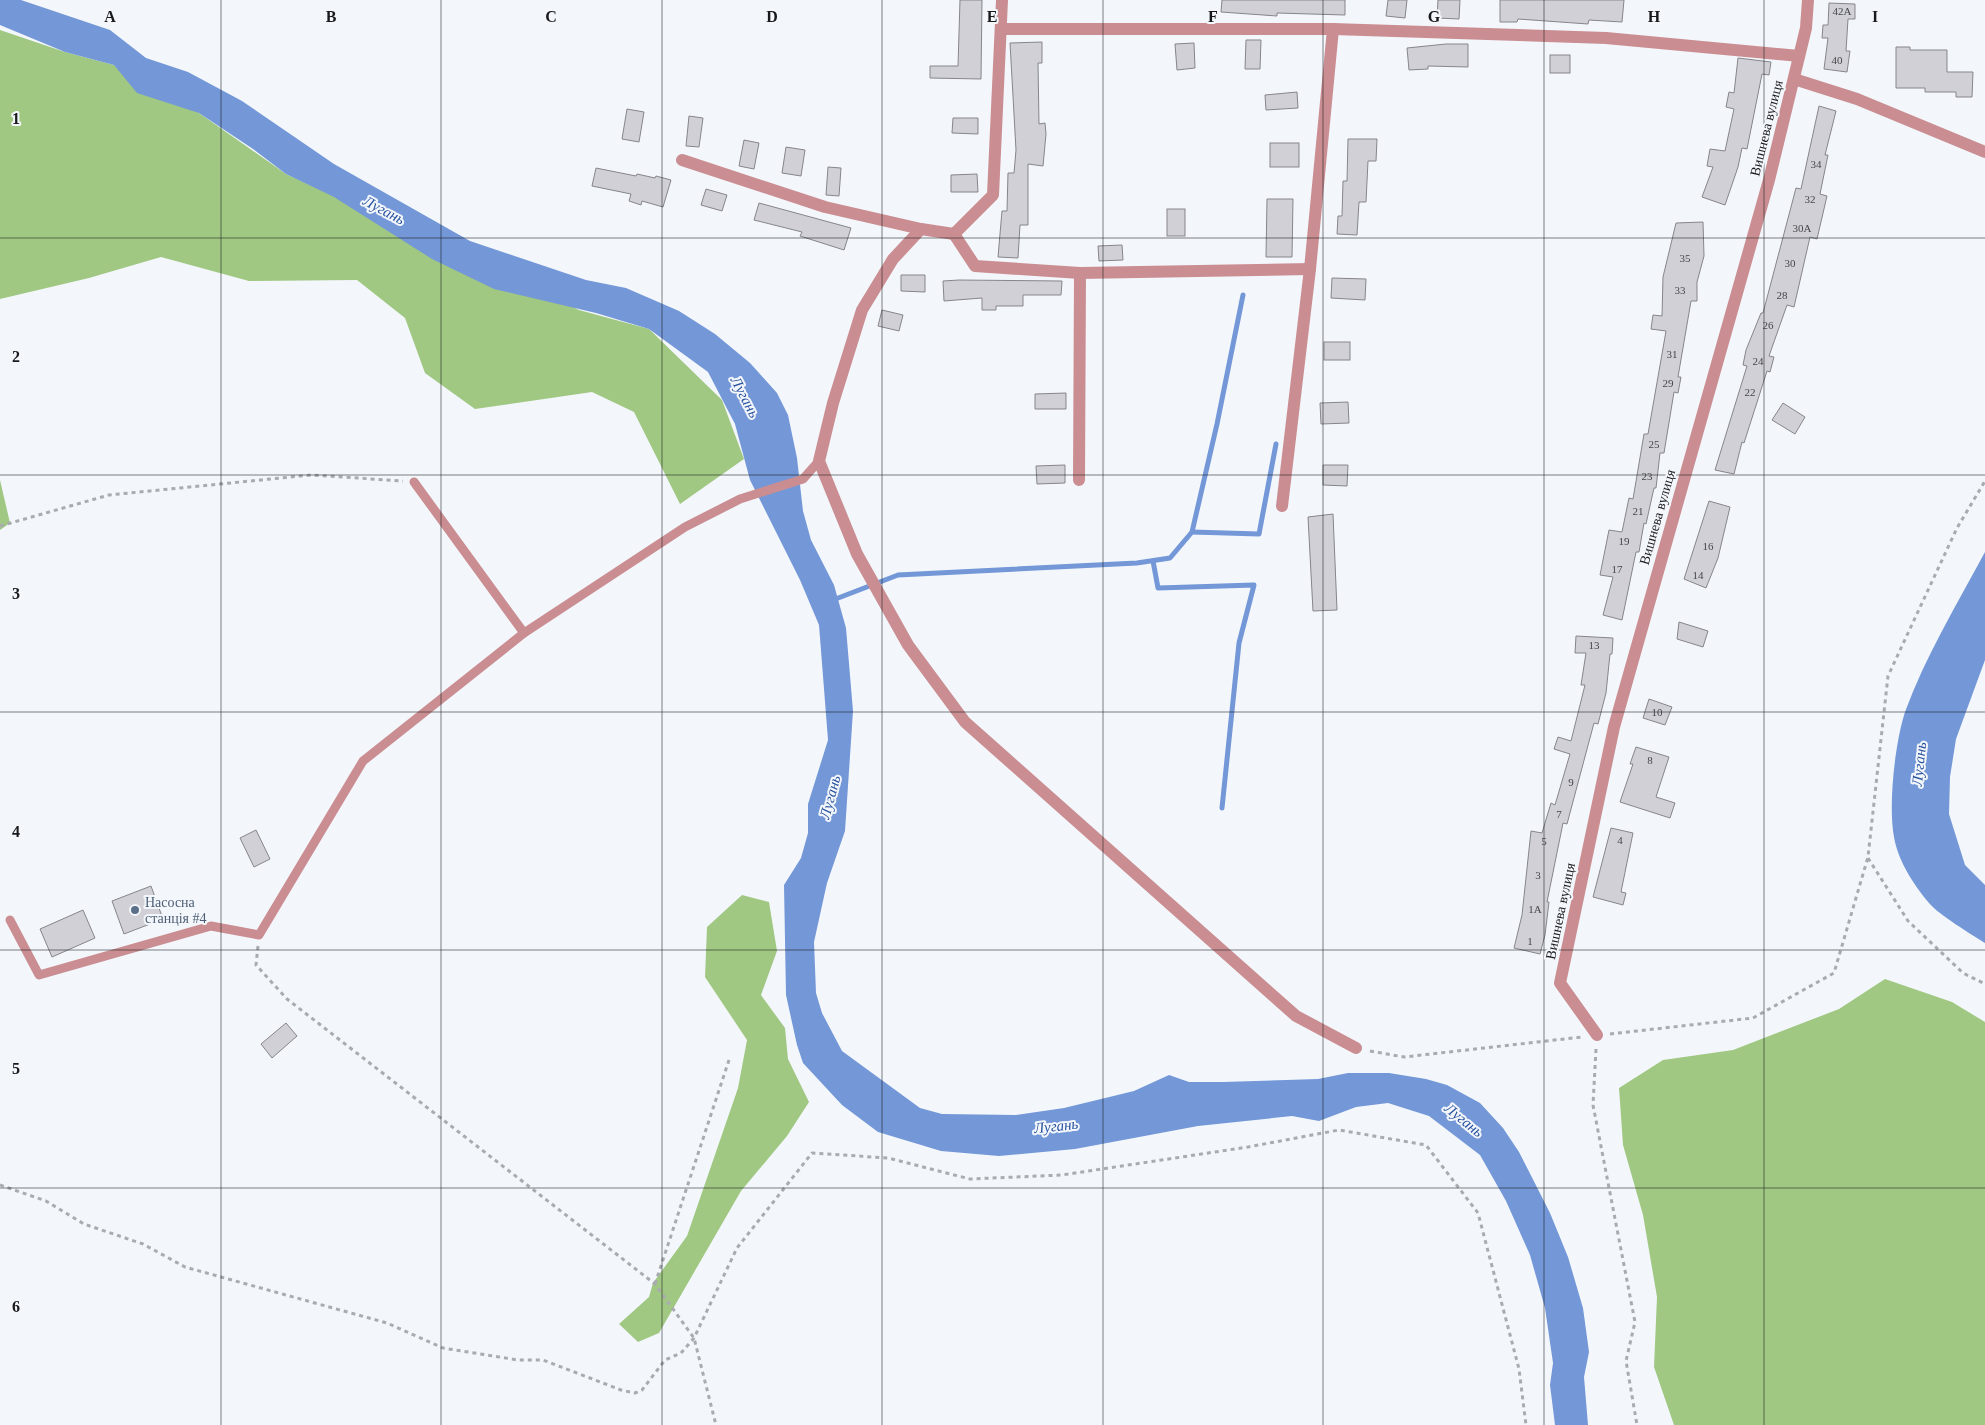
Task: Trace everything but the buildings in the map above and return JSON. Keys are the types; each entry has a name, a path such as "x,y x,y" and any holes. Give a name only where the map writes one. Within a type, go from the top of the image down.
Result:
{"street":[{"path":"954,234 993,194 1002,0"},
{"name":"Вишнева вулиця","path":"1597,1035 1560,983 1614,727 1768,180 1806,28 1808,0"},
{"path":"1001,29 1333,29 1606,38 1799,56"},
{"path":"1282,506 1310,269 1333,29"},
{"path":"1794,79 1857,99 1985,152"},
{"path":"682,160 825,207 921,229 954,234 975,266 1080,273 1310,269"},
{"path":"921,229 893,259 862,310 833,403 819,461 857,554 904,637 965,722 1296,1016 1356,1048"},
{"path":"1078,480 1080,273"}],"lane":[{"path":"10,920 39,975 211,926 259,935 363,761 524,633 685,528 740,499 803,478 819,461"},
{"path":"414,482 524,633"}],"path":[{"path":"0,526 109,495 311,475 414,482"},
{"path":"1356,1048 1404,1057 1753,1018 1834,973 1868,857 1888,676 1957,528 1985,481"},
{"path":"1868,857 1908,922 1963,973 1985,984"},
{"path":"259,935 256,965 287,999 655,1284 694,1338 716,1425"},
{"path":"1597,1035 1593,1105 1635,1322 1626,1361 1637,1425"},
{"path":"655,1284 730,1057"},
{"path":"0,1186 46,1201 84,1224 143,1244 185,1267 387,1323 444,1348 518,1360 542,1360 621,1390 635,1393 642,1390 665,1360 681,1353 694,1338 737,1248 812,1153 888,1158 970,1179 1062,1174 1248,1147 1339,1130 1426,1145 1478,1213 1519,1369 1526,1425"}],"green space":[{"path":"0,30 65,52 114,65 199,113 286,174 579,310 649,329 722,400 744,459 680,504 634,412 592,392 475,409 425,373 405,318 357,280 249,281 161,257 89,278 0,299"},
{"path":"0,480 10,523 0,530"},
{"path":"742,895 769,902 777,951 761,995 785,1028 788,1059 809,1102 787,1136 741,1191 659,1333 638,1342 619,1324 649,1297 653,1283 687,1236 738,1088 747,1040 705,977 707,927"},
{"path":"1885,979 1952,1002 1985,1022 1985,1425 1674,1425 1654,1367 1657,1297 1643,1215 1623,1145 1619,1088 1663,1060 1733,1050 1839,1009"}],"water":[{"name":"Лугань","path":"0,0 21,0 110,30 146,58 188,72 242,101 334,164 470,241 586,280 626,288 679,311 715,334 750,363 777,393 788,415 797,458 803,511 811,540 834,585 846,628 853,711 845,831 827,883 814,942 816,993 822,1013 842,1051 920,1108 942,1114 1016,1115 1064,1108 1134,1091 1169,1075 1189,1082 1223,1082 1318,1079 1348,1073 1389,1073 1426,1079 1447,1085 1480,1103 1503,1128 1519,1152 1550,1213 1568,1257 1583,1308 1589,1352 1584,1377 1588,1425 1555,1425 1550,1385 1553,1363 1545,1308 1530,1255 1506,1201 1480,1155 1429,1116 1388,1103 1356,1107 1319,1121 1292,1116 1198,1126 1075,1149 999,1156 941,1151 878,1132 842,1105 803,1063 786,995 784,885 801,858 808,833 808,804 828,740 819,625 800,580 750,480 735,424 708,372 649,329 596,313 494,289 432,259 334,197 286,174 253,149 199,113 137,93 114,65 65,52 0,25"},
{"name":"Лугань","path":"1985,552 1985,660 1956,739 1950,777 1949,814 1965,865 1985,885 1985,943 1940,913 1929,903 1907,872 1899,855 1894,837 1892,792 1901,725 1913,691 1932,651"}],"waterway":[{"path":"833,600 898,575 1137,563 1170,558 1192,532 1217,424 1243,295"},
{"path":"1192,532 1259,534 1276,444"},
{"path":"1153,561 1158,588 1254,585 1239,643 1222,808"}],"place":[{"name":"Насосна станція #4","path":"135,910"}]}
